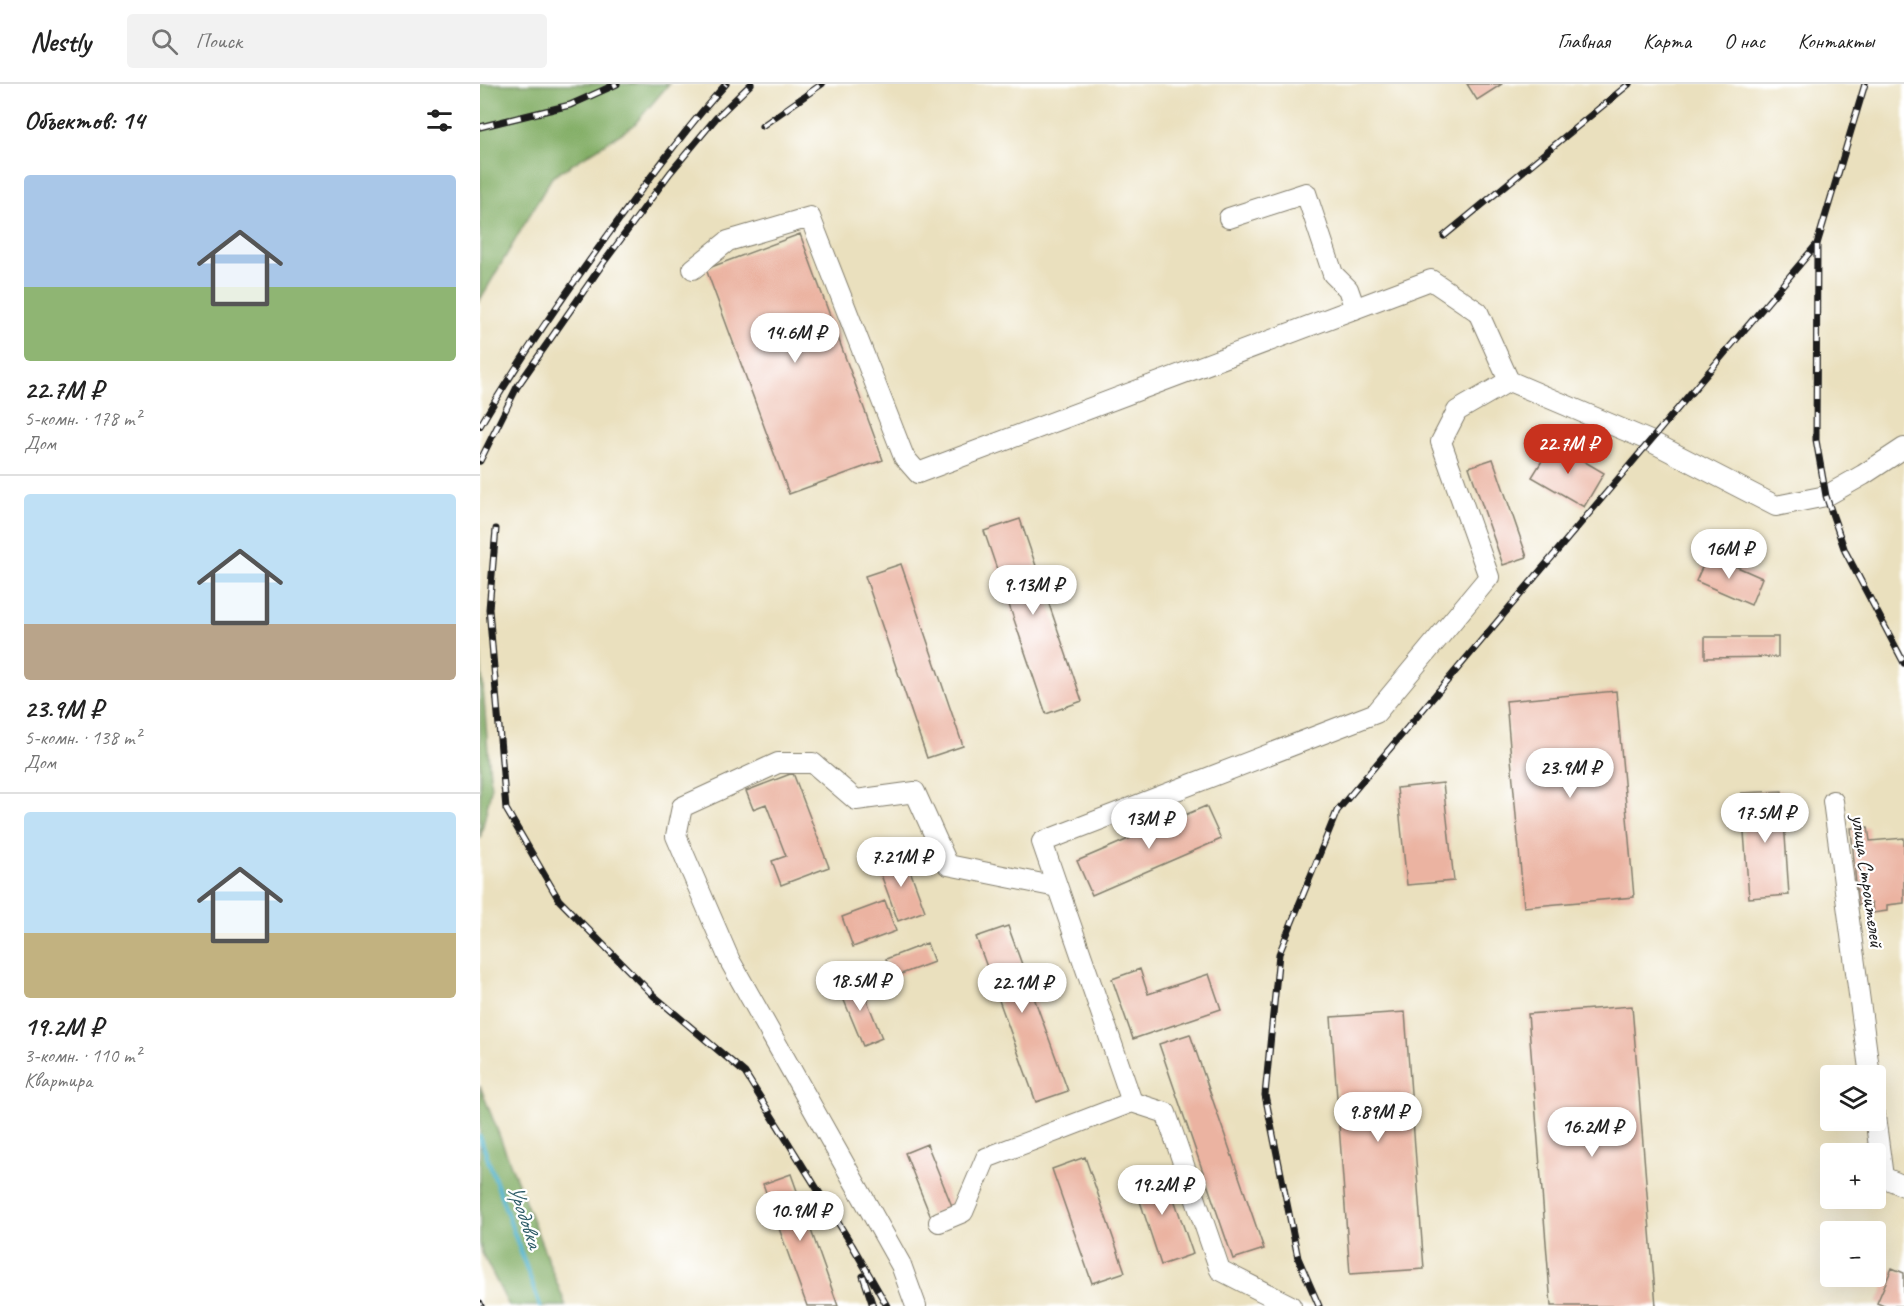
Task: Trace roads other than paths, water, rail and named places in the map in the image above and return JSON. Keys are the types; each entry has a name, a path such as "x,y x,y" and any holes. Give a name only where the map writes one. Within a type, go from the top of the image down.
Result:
{"street":[{"path":"1229,218 1306,193 1333,274 1348,289 1355,309"},
{"path":"693,269 728,241 810,217 904,457 918,473 1431,280 1478,312 1509,381 1650,441 1776,506 1826,496 1904,448"},
{"path":"1132,1102 1042,842 1376,713 1489,577 1441,442 1457,411 1509,381"},
{"path":"916,1306 901,1264 730,961 676,836 682,807 778,763 813,763 856,800 915,792 948,864 1058,887"},
{"name":"улица Строителей","path":"1833,801 1869,1065"},
{"path":"939,1222 963,1212 986,1158 1132,1102 1166,1113 1220,1270 1291,1306"},
{"path":"1877,1131 1883,1177 1904,1186"}],"waterway":[{"name":"Уродовка","path":"480,1137 540,1306"}],"railway":[{"path":"480,127 570,105 617,84"},
{"path":"480,426 530,346 584,268 672,149 726,84"},
{"path":"480,461 517,387 604,262 670,173 716,118 751,84"},
{"path":"762,126 822,84"},
{"path":"1444,236 1629,84"},
{"path":"1865,84 1817,244 1816,440 1826,496 1845,551 1904,663"},
{"path":"1319,1306 1298,1258 1265,1095 1279,954 1337,811 1817,244"},
{"path":"496,529 489,609 506,809 559,900 654,996 745,1073 852,1245 887,1306"},
{"path":"863,1276 873,1306"}]}
